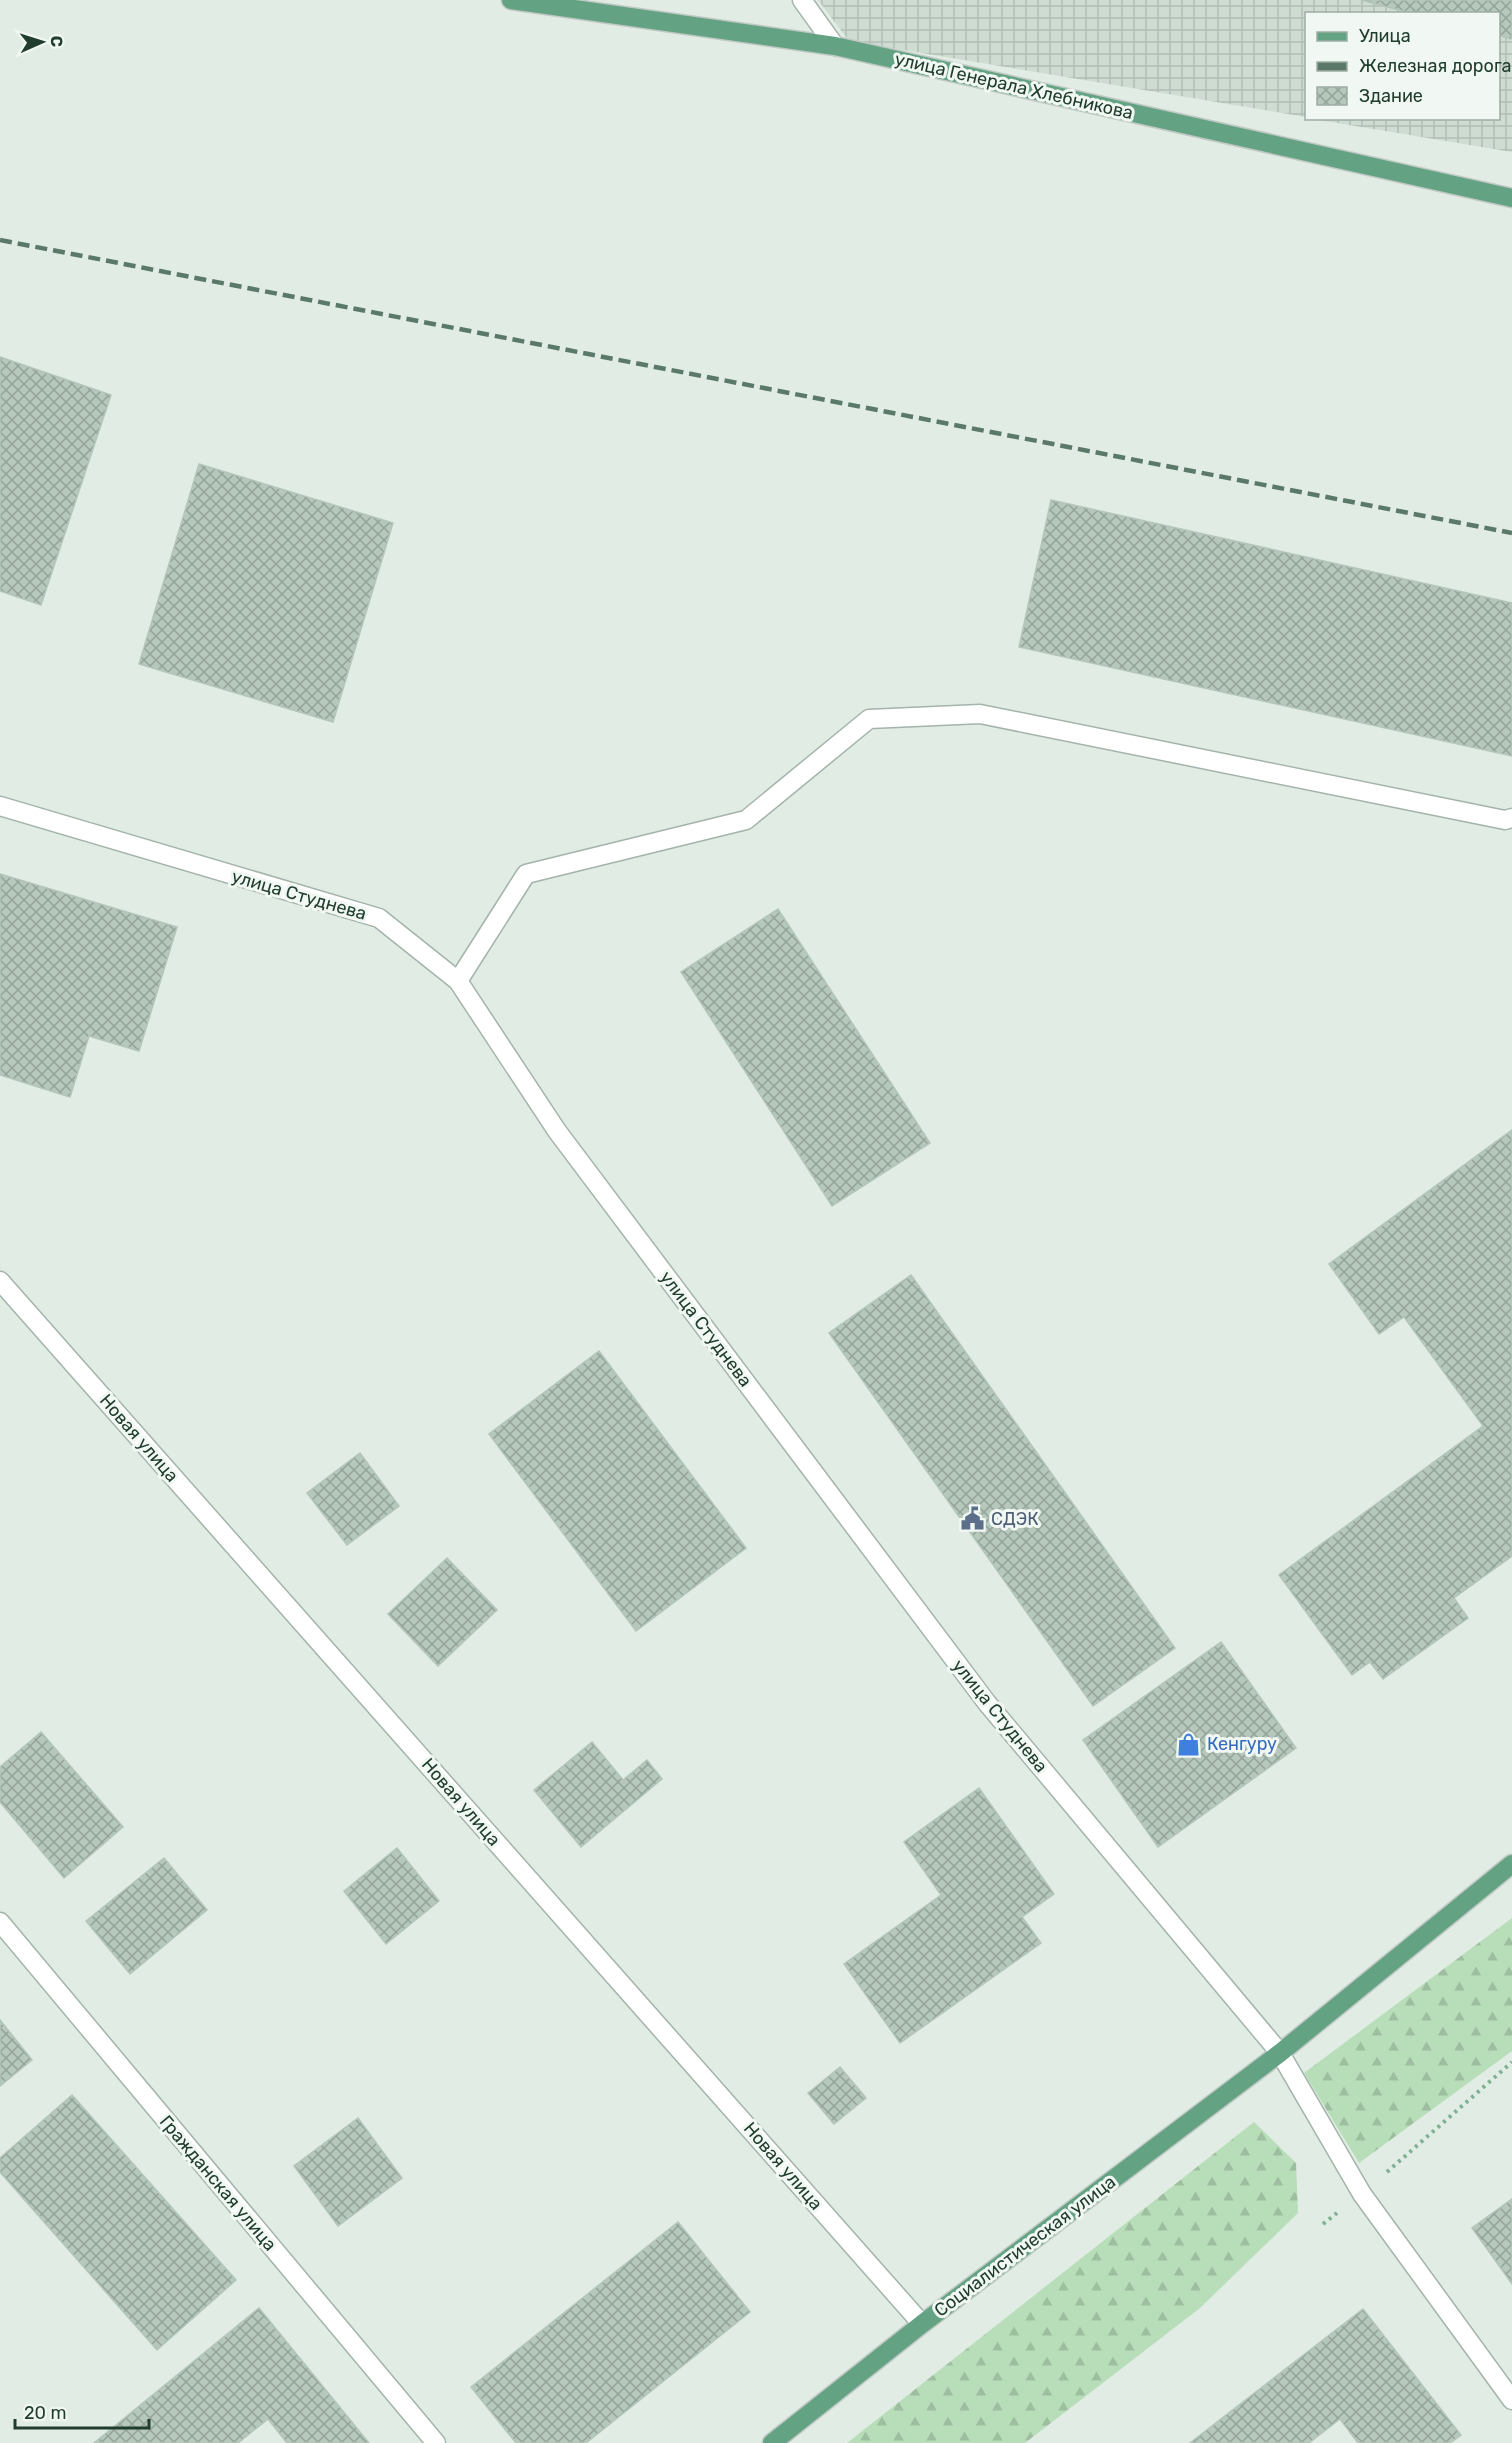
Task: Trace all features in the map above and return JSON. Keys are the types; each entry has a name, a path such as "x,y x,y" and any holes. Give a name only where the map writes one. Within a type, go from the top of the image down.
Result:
{"main road":[{"name":"улица Генерала Хлебникова","path":"511,0 836,46 1512,198"},
{"name":"Социалистическая улица","path":"772,2443 922,2324 1280,2053 1512,1864"}],"street":[{"path":"802,0 836,46"},
{"path":"458,981 526,874 746,820 869,719 980,714 1505,820 1512,818"},
{"name":"улица Студнева","path":"0,806 379,918 458,981 557,1131 987,1703 1280,2053"},
{"name":"Новая улица","path":"0,1281 922,2324"},
{"name":"Гражданская улица","path":"0,1922 436,2443"},
{"path":"1280,2053 1362,2194 1512,2400"}],"path":[{"path":"1323,2224 1362,2194 1512,2061"}],"shaded area":[{"path":"818,0 1512,0 1512,152 1319,120 1500,120 1500,12 1305,12 1305,117 849,41"}],"green space":[{"path":"1512,1918 1512,2051 1359,2163 1304,2073"},
{"path":"1254,2122 1296,2163 1298,2213 1200,2308 1025,2443 847,2443"}],"building":[{"path":"1361,0 1512,0 1512,37 1511,39 1500,36 1500,12 1406,12"},
{"path":"0,357 111,395 41,605 0,591"},
{"path":"199,464 393,523 333,722 139,664"},
{"path":"1051,500 1512,603 1512,756 1019,647"},
{"path":"0,874 177,927 139,1051 89,1036 70,1097 0,1075"},
{"path":"778,909 930,1143 832,1206 681,972"},
{"path":"1512,1130 1512,1556 1454,1598 1468,1618 1383,1679 1370,1662 1352,1675 1279,1575 1483,1426 1404,1317 1379,1334 1329,1264"},
{"path":"911,1275 1175,1648 1093,1706 829,1333"},
{"path":"599,1351 746,1548 636,1631 489,1434"},
{"path":"360,1453 399,1506 347,1545 307,1493"},
{"path":"447,1558 497,1610 438,1666 388,1614"},
{"name":"Кенгуру","path":"1221,1642 1296,1748 1158,1847 1083,1740"},
{"path":"41,1732 123,1827 64,1878 0,1802 0,1767"},
{"path":"592,1742 623,1780 647,1760 662,1779 581,1847 534,1790"},
{"path":"979,1788 1054,1894 1022,1917 1041,1943 900,2043 844,1964 941,1895 904,1842"},
{"path":"397,1848 439,1901 386,1944 344,1891"},
{"path":"164,1858 207,1910 130,1974 86,1921"},
{"path":"0,2020 32,2060 0,2086"},
{"path":"840,2067 866,2098 834,2124 808,2093"},
{"path":"72,2095 236,2280 157,2350 0,2172 0,2158"},
{"path":"358,2118 402,2178 338,2226 294,2166"},
{"path":"1512,2199 1512,2284 1472,2228"},
{"path":"678,2222 750,2312 586,2443 516,2443 471,2387"},
{"path":"259,2308 369,2443 287,2443 268,2419 238,2443 94,2443"},
{"path":"1363,2309 1461,2435 1450,2443 1358,2443 1340,2419 1309,2443 1190,2443"}],"railway":[{"path":"0,240 1512,533"}],"place":[{"name":"СДЭК","path":"973,1519"},
{"name":"Кенгуру","path":"1189,1744"}]}
